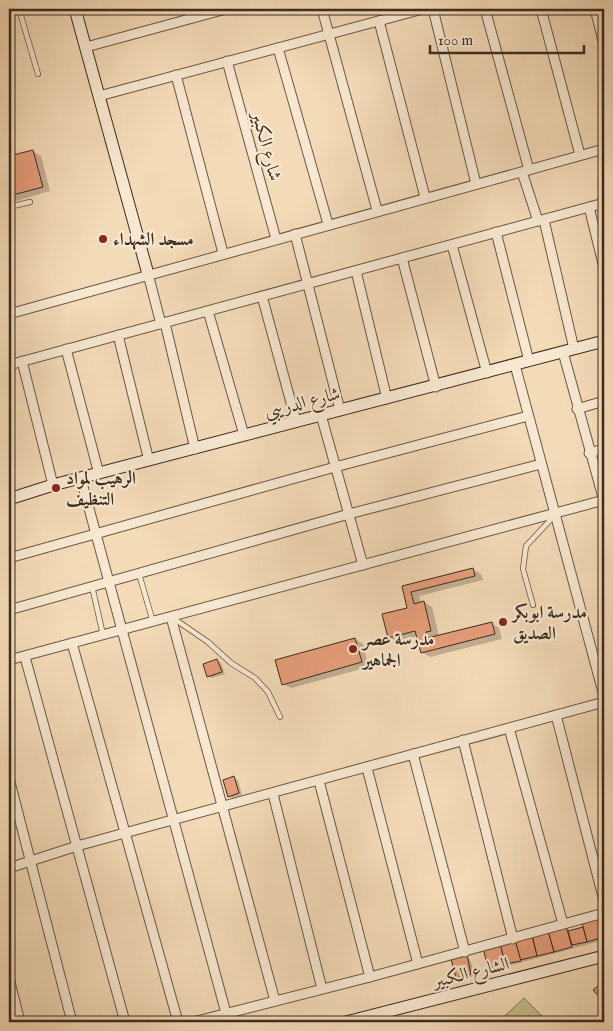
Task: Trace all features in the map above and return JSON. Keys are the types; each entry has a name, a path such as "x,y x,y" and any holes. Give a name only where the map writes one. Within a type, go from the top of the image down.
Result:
{"street":[{"path":"75,9 163,324 195,449"},
{"path":"86,48 226,9"},
{"path":"322,9 377,210"},
{"path":"99,96 423,9"},
{"path":"433,9 476,184"},
{"path":"9,660 604,501 577,408 568,351 541,220 526,171 485,9"},
{"path":"541,9 580,156"},
{"path":"595,9 604,45"},
{"path":"379,20 426,197"},
{"path":"278,48 328,224"},
{"name":"شارع الكبير","path":"227,61 276,239"},
{"path":"176,75 223,253"},
{"path":"9,314 377,210 604,149"},
{"path":"9,365 604,203"},
{"path":"589,207 604,268"},
{"path":"496,232 529,361"},
{"path":"295,234 340,410"},
{"path":"452,245 487,373"},
{"path":"402,258 436,386"},
{"path":"356,270 387,399"},
{"path":"262,296 296,421"},
{"path":"208,311 244,435"},
{"path":"118,335 150,461"},
{"name":"شارع الدريبي","path":"9,499 54,485 604,341"},
{"path":"66,349 99,474"},
{"path":"22,361 54,485"},
{"path":"515,365 604,696"},
{"path":"577,408 604,400"},
{"path":"321,415 363,565"},
{"path":"9,558 335,467 528,416"},
{"path":"589,453 604,449"},
{"path":"9,610 348,514 541,464"},
{"path":"81,479 226,1013"},
{"path":"171,617 275,1002"},
{"path":"72,643 178,1022"},
{"path":"25,657 78,846 124,1022"},
{"path":"9,868 174,819 273,794 604,702"},
{"path":"556,715 604,901"},
{"path":"509,728 563,924"},
{"path":"463,740 513,939"},
{"path":"413,754 465,952"},
{"path":"367,768 418,964"},
{"path":"9,778 72,1022"},
{"path":"319,781 370,977"},
{"path":"273,794 322,989"},
{"path":"193,1022 465,952 604,913"},
{"name":"الشارع الكبير","path":"346,1022 378,1018 604,956"},
{"path":"9,978 20,1022"}],"lane":[{"path":"19,9 38,74"},
{"path":"9,207 30,202"},
{"path":"533,605 523,569 526,546 555,514"},
{"path":"139,574 153,622"},
{"path":"92,586 102,635"},
{"path":"171,617 208,642 231,663 255,678 268,692 280,717"}],"shaded area":[{"path":"524,998 548,1022 498,1022"}],"building":[{"path":"33,150 43,187 9,196 9,156"},
{"path":"473,568 475,576 411,592 414,604 424,601 431,631 426,632 427,638 492,622 495,634 421,653 415,631 388,638 382,614 407,608 402,586"},
{"path":"355,638 362,662 282,685 275,660"},
{"path":"217,659 222,672 207,677 203,664"},
{"path":"234,776 239,793 228,797 223,780"},
{"path":"600,918 604,937 587,942 582,923"},
{"path":"566,926 572,947 554,952 548,931"},
{"path":"583,927 587,942 572,945 568,931"},
{"path":"548,931 554,952 537,956 532,935"},
{"path":"532,936 537,956 520,960 515,940"},
{"path":"515,940 521,961 505,964 500,944"},
{"path":"500,943 505,964 488,968 483,948"},
{"path":"467,955 471,974 456,978 451,959"},
{"path":"604,981 604,1002 593,990"}],"place":[{"name":"مسجد الشهداء","path":"103,239"},
{"name":"الرهيب لمواد التنظيف","path":"56,488"},
{"name":"مدرسة ابوبكر الصديق","path":"503,622"},
{"name":"مدرسة عصر الجماهير","path":"353,649"}]}
